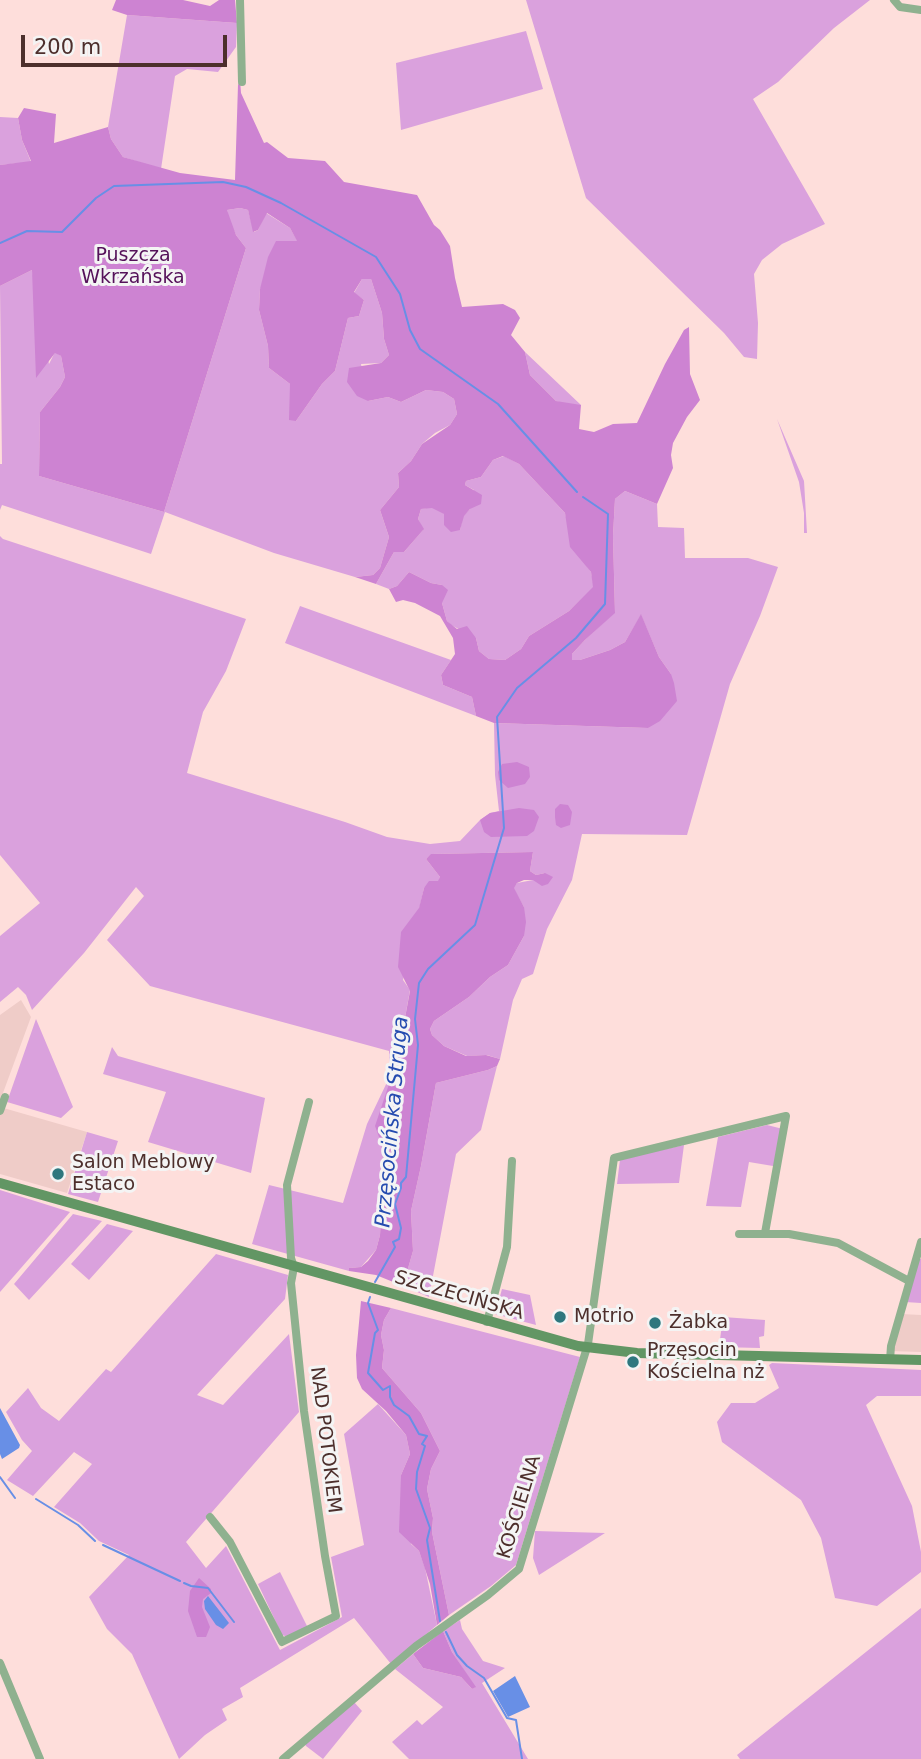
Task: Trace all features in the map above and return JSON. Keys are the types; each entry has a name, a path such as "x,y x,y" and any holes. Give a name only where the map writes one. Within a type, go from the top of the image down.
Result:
{"street":[{"path":"240,0 242,82"},
{"path":"897,4 921,10"},
{"path":"0,1111 5,1097"},
{"name":"NAD POTOKIEM","path":"210,1517 230,1542 282,1642 336,1616 303,1411 291,1283 294,1267 291,1258 287,1185 309,1102"},
{"name":"KOŚCIELNA","path":"283,1759 416,1646 488,1595 519,1569 587,1348 614,1158 786,1116 765,1233"},
{"path":"487,1322 506,1247 512,1161"},
{"name":"SZCZECIŃSKA","path":"0,1182 487,1322 587,1348 632,1353 921,1360"},
{"path":"739,1234 789,1234 838,1243 909,1281"},
{"path":"890,1360 891,1346 921,1242"},
{"path":"0,1663 40,1759"}],"shaded area":[{"path":"526,0 870,0 834,28 778,82 753,99 825,224 782,244 762,260 754,274 758,323 757,359 744,357 724,333 586,198"},
{"path":"127,15 237,23 236,47 218,72 187,69 175,76 161,169 123,157 111,139 108,127"},
{"path":"526,31 543,89 401,130 396,63"},
{"path":"0,117 18,118 22,140 31,162 0,165"},
{"path":"227,210 248,210 254,232 258,230 266,213 290,228 298,242 260,289 259,310 268,346 269,368 290,384 296,421 322,384 335,371 348,318 359,316 364,300 354,293 362,279 371,279 382,313 384,339 389,355 381,363 361,364 368,401 388,397 401,402 426,390 443,392 454,399 457,414 450,425 422,444 411,461 398,473 399,487 380,510 389,537 380,568 373,575 355,577 274,553 165,512 151,554 2,505 0,510 0,286 32,270 49,364 55,352 61,356 65,377 40,412 39,476 164,512 246,248 228,218"},
{"path":"525,352 581,405 570,406 556,401 530,375"},
{"path":"777,419 804,481 807,533 804,533 799,482"},
{"path":"504,456 519,464 565,513 584,562 591,572 594,587 569,611 529,636 521,649 505,660 489,659 479,651 476,638 447,621 442,603 442,585 431,583 409,572 397,586 389,589 376,584 394,552 404,552 423,530 418,519 421,509 432,507 445,514 460,530 463,516 470,509 474,490 465,485 466,481 481,477 493,460"},
{"path":"625,491 657,504 658,527 684,528 685,558 748,558 778,567 730,684 687,835 582,834 572,880 547,929 533,974 522,979 513,1000 500,1059 487,1055 467,1056 444,1046 432,1035 430,1029 434,1021 508,965 524,936 524,907 513,888 517,883 533,880 545,873 536,875 530,871 533,852 432,854 426,859 440,877 439,881 424,888 403,980 410,990 399,1036 399,1070 390,1081 379,1137 392,1153 387,1189 382,1199 380,1235 376,1250 361,1267 349,1268 349,1271 252,1244 269,1185 343,1203 367,1124 390,1076 389,1051 150,986 107,940 144,896 136,887 84,953 32,1010 26,995 18,987 0,1002 0,936 40,903 0,855 0,536 246,619 226,671 203,712 187,773 387,837 430,844 460,841 480,820 499,811 494,723 648,728 671,674 659,657 641,615 625,642 610,650 572,660 572,654 615,612 615,499"},
{"path":"300,606 451,660 441,675 443,685 472,697 476,716 285,643"},
{"path":"21,1000 31,1017 0,1101 0,1015"},
{"path":"36,1019 73,1107 61,1118 7,1102"},
{"path":"112,1047 118,1056 265,1098 251,1173 148,1142 166,1092 103,1074"},
{"path":"497,1066 481,1130 456,1154 429,1297 403,1286 413,1251 411,1211 436,1083"},
{"path":"0,1107 87,1132 67,1193 0,1174"},
{"path":"767,1125 787,1130 779,1167 749,1162 741,1207 706,1206 718,1137"},
{"path":"87,1132 118,1141 98,1202 68,1194"},
{"path":"684,1145 679,1183 617,1184 620,1159"},
{"path":"0,1190 70,1212 0,1292"},
{"path":"73,1214 102,1221 29,1300 14,1284"},
{"path":"107,1224 133,1231 89,1280 71,1264"},
{"path":"216,1254 288,1275 285,1299 197,1395 223,1405 289,1334 299,1412 186,1542 206,1568 226,1546 280,1650 342,1617 331,1557 364,1545 344,1434 378,1404 406,1435 410,1454 401,1475 411,1544 419,1551 425,1568 437,1625 391,1664 354,1618 240,1688 243,1697 222,1709 227,1720 205,1735 179,1759 132,1654 107,1629 89,1597 129,1555 99,1541 80,1523 54,1507 92,1464 74,1452 33,1496 7,1480 32,1451 22,1440 6,1412 28,1388 41,1408 59,1421 106,1369 111,1372"},
{"path":"919,1259 921,1303 905,1302"},
{"path":"502,1289 530,1295 536,1325 495,1314"},
{"path":"391,1308 580,1357 516,1565 449,1615 432,1532 433,1518 427,1489 431,1469 440,1451 421,1413 382,1368 384,1350 381,1335 384,1320"},
{"path":"901,1314 921,1315 921,1352 890,1351"},
{"path":"723,1317 765,1320 764,1336 759,1337 760,1348 719,1347"},
{"path":"769,1365 921,1370 921,1396 877,1396 866,1405 912,1506 921,1552 921,1572 877,1606 835,1598 821,1538 801,1500 722,1442 717,1422 731,1403 755,1403 779,1388"},
{"path":"535,1531 605,1533 539,1575 533,1558"},
{"path":"280,1572 307,1626 288,1637 282,1635 258,1584"},
{"path":"921,1608 921,1759 740,1759 737,1755"},
{"path":"460,1620 462,1629 483,1661 505,1668 482,1683 528,1759 409,1759 392,1742 417,1720 422,1725 443,1707 395,1669 413,1654 423,1668 461,1677 472,1689 475,1687 452,1652 443,1631"},
{"path":"354,1702 362,1711 323,1759 306,1746 305,1744"}],"green space":[{"path":"116,0 183,0 210,6 219,0 235,0 237,23 127,15 112,10"},
{"name":"Puszcza Wkrzańska","path":"240,80 241,93 264,143 267,142 288,158 325,161 344,182 417,195 450,246 462,307 503,304 515,310 520,318 511,335 525,352 530,375 556,401 581,405 579,429 594,432 613,424 637,423 665,364 684,330 689,327 690,374 700,400 673,443 673,468 657,504 625,491 615,499 615,613 572,654 572,660 580,660 625,642 641,614 659,657 674,683 677,701 660,721 648,728 494,723 476,716 472,697 443,685 441,675 455,654 453,638 440,616 415,603 403,600 396,602 389,589 397,586 409,572 448,590 442,603 447,621 457,629 467,626 476,638 479,651 489,659 505,660 521,649 529,636 569,611 593,587 591,572 570,547 565,513 519,464 503,456 493,460 481,477 466,481 465,485 482,495 481,504 470,509 464,516 460,530 451,532 444,525 444,514 432,508 421,509 418,519 424,529 404,552 394,552 376,584 355,577 373,575 380,568 389,537 380,510 399,487 398,473 411,461 422,444 450,425 457,414 454,399 443,392 426,390 401,402 388,397 368,401 357,396 347,382 349,368 381,363 389,355 384,339 382,313 371,279 362,279 354,292 364,300 359,316 348,318 335,371 322,384 296,421 289,420 290,384 269,368 268,346 259,310 260,289 268,257 276,241 297,241 290,228 267,213 258,230 253,232 248,210 227,210 236,235 246,248 164,512 39,476 40,412 65,377 61,356 55,353 36,378 32,270 0,286 0,165 31,161 22,140 18,118 24,108 56,114 54,143 108,127 111,139 123,157 180,173 235,180"},
{"path":"517,762 529,767 530,777 525,784 508,788 499,780 498,772 502,764"},
{"path":"560,804 568,805 572,812 570,825 561,828 556,825 555,817 555,809"},
{"path":"519,808 534,810 539,817 534,831 527,836 491,837 484,832 480,820 490,813"},
{"path":"533,852 530,871 536,875 545,873 553,877 548,884 542,886 533,880 524,880 514,888 524,907 526,922 524,936 508,965 434,1021 430,1029 432,1035 444,1046 466,1056 486,1055 500,1059 497,1066 488,1070 436,1083 411,1211 413,1251 403,1286 376,1275 349,1271 349,1268 361,1267 368,1261 376,1250 380,1235 382,1199 387,1189 392,1153 379,1137 375,1126 390,1081 399,1070 399,1036 410,991 398,967 401,932 419,908 424,888 429,881 438,881 440,877 426,859 431,854"},
{"path":"361,1301 391,1308 384,1320 381,1335 384,1350 382,1368 421,1413 440,1451 431,1469 427,1489 433,1518 432,1532 449,1615 437,1625 430,1584 419,1551 399,1532 401,1475 410,1454 406,1435 386,1411 362,1389 357,1378 356,1355"},
{"path":"199,1578 211,1589 211,1593 203,1599 202,1607 210,1627 206,1637 197,1637 188,1611 190,1591"},
{"path":"443,1631 452,1652 476,1687 472,1689 461,1677 423,1668 413,1654"}],"water":[{"path":"0,1408 20,1445 2,1459 0,1454"},
{"path":"208,1596 229,1623 223,1629 216,1625 205,1609 204,1601"},
{"path":"515,1676 530,1707 508,1717 493,1691"}],"waterway":[{"name":"Przęsocińska Struga","path":"0,243 27,231 62,232 96,198 114,186 223,182 246,187 281,203 376,257 400,294 410,330 420,349 498,404 577,492"},
{"name":"Przęsocińska Struga","path":"375,1282 395,1247 393,1242 399,1239 401,1228 395,1204 401,1183 406,1177 418,1045 415,1019 419,983 428,969 475,925 504,828 497,717 517,688 576,638 605,604 608,514 583,497"},
{"name":"Przęsocińska Struga","path":"370,1297 368,1303 378,1330 375,1333 368,1373 383,1390 390,1386 390,1397 394,1405 409,1416 419,1434 427,1436 422,1444 425,1446 417,1472 416,1489 430,1528 427,1540 440,1621"},
{"path":"0,1477 15,1498"},
{"path":"36,1499 78,1525 95,1541"},
{"path":"103,1545 180,1581"},
{"path":"184,1583 208,1588 234,1622"},
{"name":"Przęsocińska Struga","path":"446,1632 457,1655 484,1678 507,1718 516,1720 522,1759"}],"place":[{"name":"Salon Meblowy Estaco","path":"58,1174"},
{"name":"Motrio","path":"560,1317"},
{"name":"Żabka","path":"655,1323"},
{"name":"Przęsocin Kościelna nż","path":"633,1362"}]}
